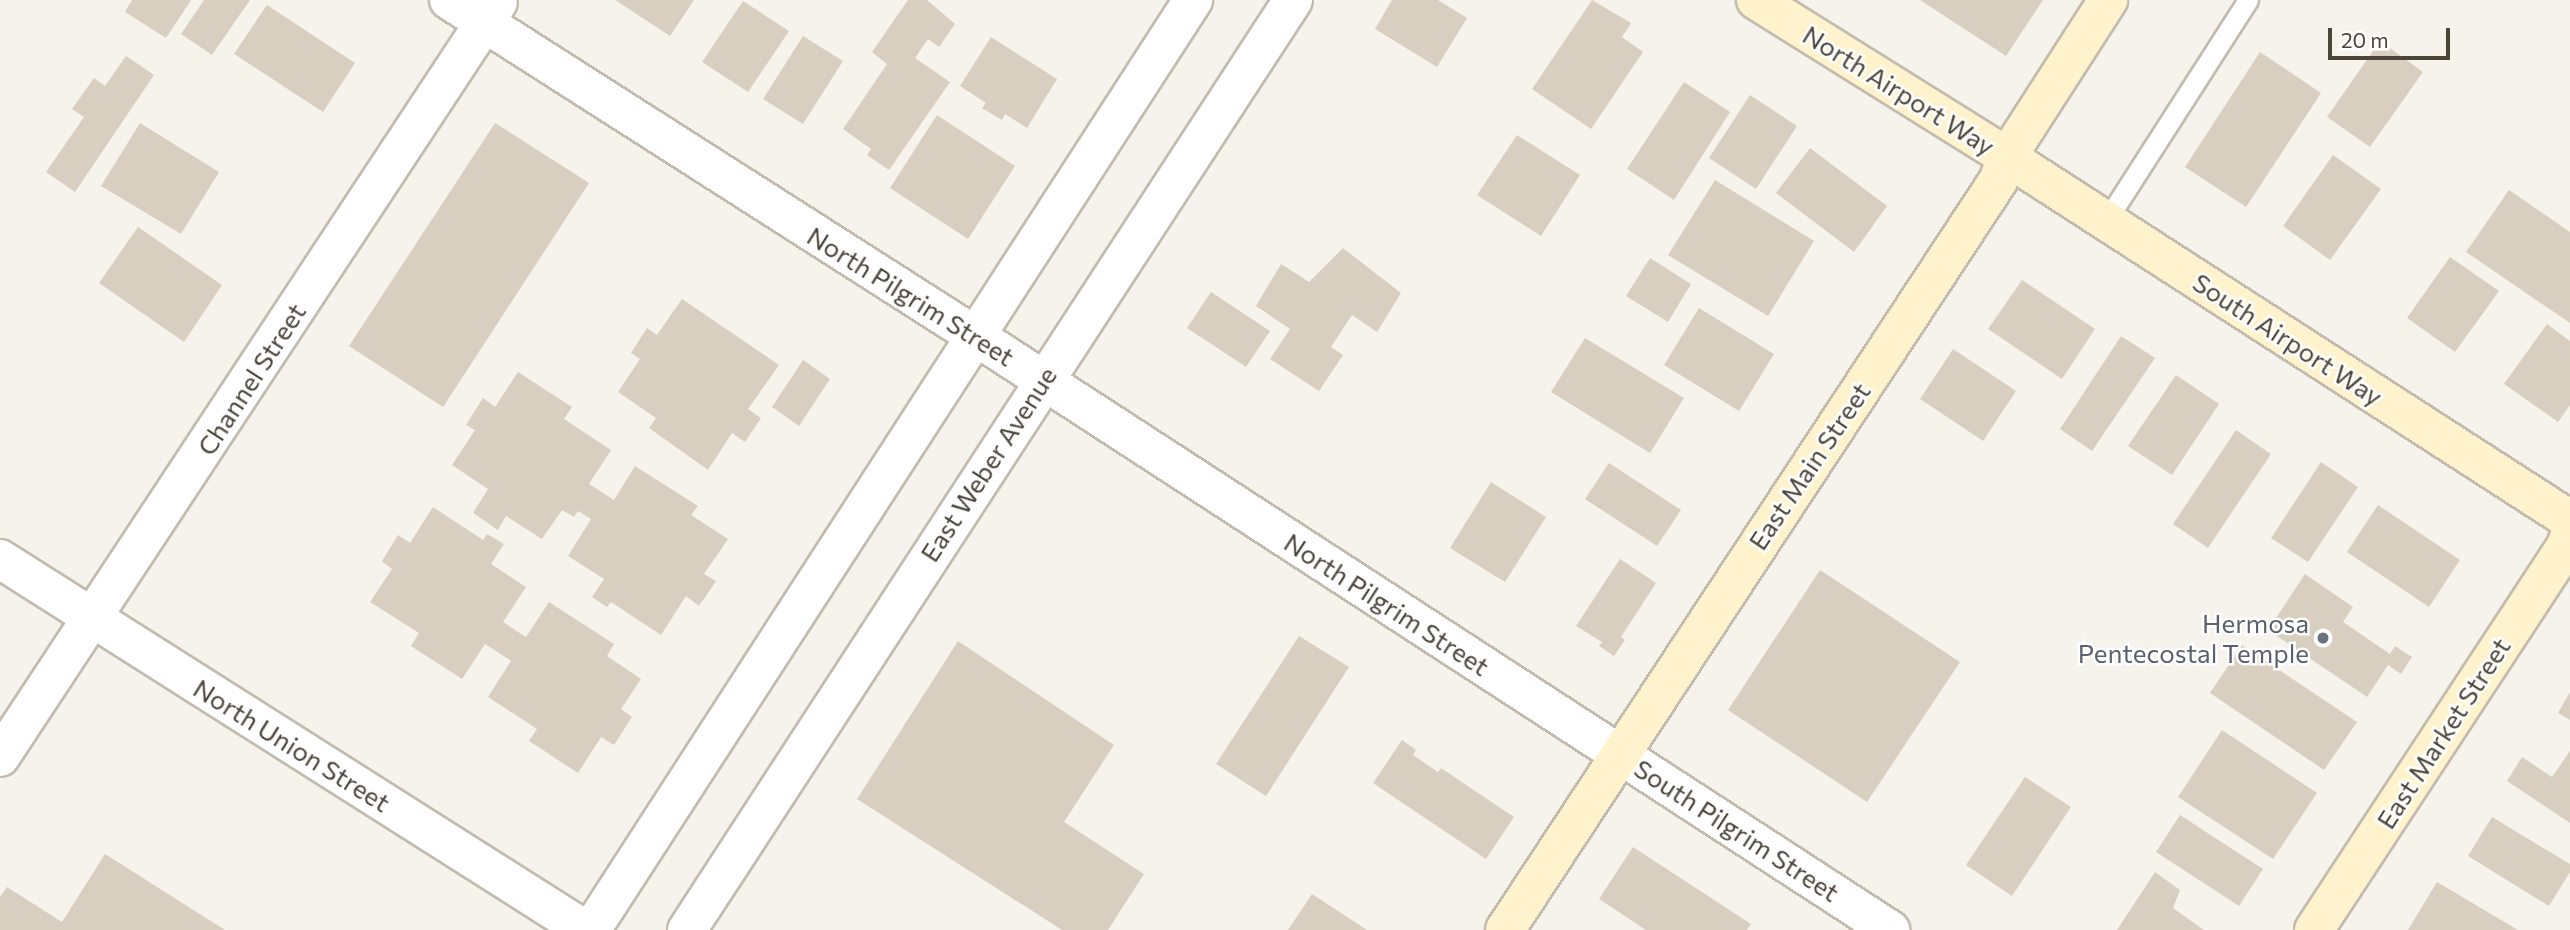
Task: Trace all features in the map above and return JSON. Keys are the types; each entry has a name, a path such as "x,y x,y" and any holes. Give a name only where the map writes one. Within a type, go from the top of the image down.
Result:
{"main road":[{"name":"North Airport Way","path":"1756,0 2007,157"},
{"name":"East Main Street","path":"1505,930 1998,181 2007,157 2108,0"},
{"name":"South Airport Way","path":"2007,157 2570,520"},
{"name":"East Market Street","path":"2314,930 2565,548 2570,535"}],"street":[{"name":"North Pilgrim Street","path":"449,0 493,11 1042,380 1619,753"},
{"path":"591,930 978,337 1194,0"},
{"name":"East Weber Avenue","path":"687,930 1042,380 1293,0"},
{"name":"Channel Street","path":"0,757 94,619 493,11"},
{"name":"North Union Street","path":"0,558 585,930"},
{"name":"South Pilgrim Street","path":"1619,753 1890,930"}],"lane":[{"path":"2106,221 2248,0"}],"building":[{"path":"132,0 191,0 166,38 125,12"},
{"path":"204,0 250,0 212,55 181,34"},
{"path":"615,0 694,0 670,36"},
{"path":"908,0 927,0 955,24 939,47 928,39 915,58 950,82 889,170 867,155 871,149 843,129 887,64 872,52"},
{"path":"1392,0 1438,0 1467,18 1437,67 1375,29"},
{"path":"1592,0 1631,23 1622,37 1643,52 1591,129 1532,89"},
{"path":"1920,0 2043,0 2006,56"},
{"path":"743,1 789,31 748,92 702,62"},
{"path":"267,5 355,63 323,112 234,54"},
{"path":"803,36 843,61 803,124 763,99"},
{"path":"991,37 1057,79 1027,128 1005,114 1002,120 982,108 986,103 960,86"},
{"path":"2380,41 2423,72 2370,147 2327,117"},
{"path":"2260,52 2321,93 2246,207 2185,167"},
{"path":"126,56 154,75 75,192 46,172 84,117 72,109 94,78 105,86"},
{"path":"1684,82 1730,112 1674,200 1627,169"},
{"path":"1750,95 1797,126 1756,189 1709,158"},
{"path":"937,115 1015,166 968,239 890,188"},
{"path":"140,123 219,172 181,234 101,186"},
{"path":"495,123 589,183 443,407 349,346"},
{"path":"1517,135 1580,175 1541,236 1477,195"},
{"path":"1810,148 1887,206 1854,252 1776,193"},
{"path":"2333,155 2381,189 2330,260 2283,226"},
{"path":"1715,180 1814,241 1768,316 1668,255"},
{"path":"2509,190 2570,232 2570,323 2466,252"},
{"path":"138,227 222,285 184,342 99,283"},
{"path":"1343,248 1401,293 1377,332 1352,315 1331,347 1343,355 1319,391 1270,359 1290,329 1256,306 1281,264 1309,282"},
{"path":"2450,257 2499,291 2455,352 2407,318"},
{"path":"1650,258 1691,284 1668,322 1626,296"},
{"path":"2022,280 2095,329 2062,379 1988,329"},
{"path":"1211,292 1270,331 1246,367 1187,328"},
{"path":"682,299 779,365 748,409 761,418 745,442 732,433 708,470 649,428 656,418 618,392 640,359 631,353 647,328 657,335"},
{"path":"1699,308 1774,354 1739,411 1664,365"},
{"path":"2547,324 2570,341 2570,405 2558,422 2504,384"},
{"path":"2121,336 2155,358 2092,451 2060,429"},
{"path":"1585,338 1684,398 1650,453 1551,392"},
{"path":"1953,349 2016,391 1983,441 1920,399"},
{"path":"803,360 830,379 799,426 772,407"},
{"path":"518,372 572,407 564,419 611,450 589,484 614,500 635,466 698,506 691,515 728,539 704,574 716,581 699,606 686,596 661,635 611,602 607,607 592,597 604,579 568,556 591,519 578,511 574,517 562,510 542,539 506,516 498,530 473,513 488,489 452,465 475,430 466,425 483,398 495,407"},
{"path":"2176,375 2219,404 2172,475 2128,446"},
{"path":"2236,430 2271,454 2208,548 2173,524"},
{"path":"2321,462 2358,487 2308,562 2271,538"},
{"path":"1609,463 1681,510 1657,546 1585,499"},
{"path":"1491,482 1546,517 1505,582 1450,548"},
{"path":"2378,505 2460,560 2429,607 2347,552"},
{"path":"433,507 483,540 487,534 504,544 491,564 526,587 503,622 526,637 549,602 614,644 607,656 641,679 621,709 632,717 614,745 601,737 578,773 529,741 537,729 488,697 511,661 485,644 462,679 411,646 419,633 370,602 392,569 382,561 398,535 410,543"},
{"path":"1620,559 1656,583 1621,637 1625,640 1614,656 1599,646 1602,642 1576,626"},
{"path":"1820,570 1960,662 1867,802 1728,710"},
{"name":"Hermosa Pentecostal Temple","path":"2305,574 2353,607 2343,622 2390,654 2395,646 2412,657 2401,674 2388,665 2367,697 2268,630"},
{"path":"1299,636 1349,667 1266,796 1216,764"},
{"path":"958,641 1114,745 1064,822 1144,874 1108,930 1062,930 857,799"},
{"path":"2242,645 2357,722 2324,770 2210,693"},
{"path":"2570,692 2570,720 2558,713"},
{"path":"2222,730 2317,793 2273,859 2178,797"},
{"path":"1402,740 1416,750 1413,755 1438,772 1441,768 1514,817 1486,859 1373,783"},
{"path":"2570,751 2570,823 2507,781 2522,757 2552,777"},
{"path":"2025,777 2071,807 2012,896 1966,865"},
{"path":"2180,815 2263,869 2239,906 2156,852"},
{"path":"2492,817 2570,864 2570,872 2549,906 2468,856"},
{"path":"1633,847 1751,924 1747,930 1646,930 1599,899"},
{"path":"105,854 225,930 0,930 0,897 7,887 62,922"},
{"path":"2155,872 2180,890 2173,908 2204,930 2117,930"},
{"path":"2437,882 2518,930 2408,930"},
{"path":"1312,894 1367,930 1288,930"}],"place":[{"name":"Hermosa Pentecostal Temple","path":"2323,638"}]}
